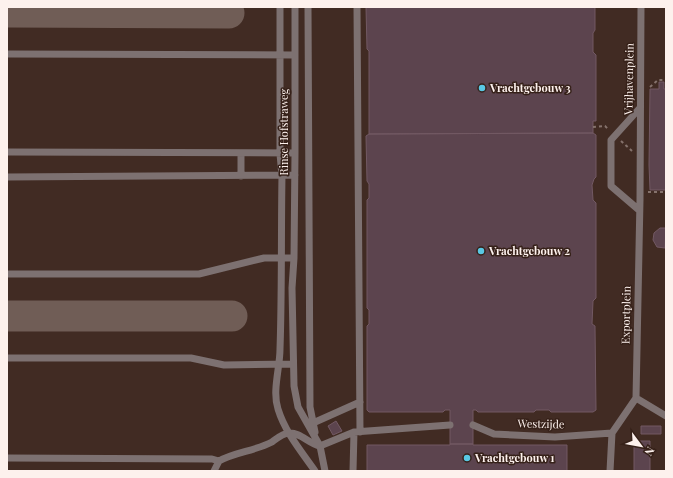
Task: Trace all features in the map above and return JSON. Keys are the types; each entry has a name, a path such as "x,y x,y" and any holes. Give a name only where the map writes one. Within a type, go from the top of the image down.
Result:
{"lane":[{"name":"Rinse Hofstraweg","path":"280,7 280,154 282,176 280,364 276,387 278,408 288,433 315,471"},
{"name":"Rinse Hofstraweg","path":"295,7 295,176 292,288 294,386 298,407 320,446 325,471"},
{"path":"308,7 310,406 316,438"},
{"path":"352,471 360,402 357,7"},
{"name":"Vrijhavenplein","path":"639,152 641,7"},
{"path":"7,54 295,55"},
{"path":"639,109 611,140 611,186 639,210"},
{"path":"7,152 295,153"},
{"name":"Exportplein","path":"636,398 639,152"},
{"path":"241,154 241,176"},
{"path":"7,177 295,176"},
{"path":"7,274 199,274 264,258 294,258"},
{"path":"7,358 190,358 224,365 293,364"},
{"path":"610,471 612,433 636,398 666,416"},
{"path":"313,423 360,402"},
{"path":"214,471 219,461 226,457 268,443 288,433 297,434 315,445 320,446 357,432 450,425"},
{"name":"Westzijde","path":"473,425 494,434 555,437 612,433"},
{"path":"7,458 212,459 219,461"}],"building":[{"name":"Vrachtgebouw 3","path":"366,7 595,7 593,52 596,55 596,121 593,121 593,133 369,134 369,51 367,49"},
{"path":"659,82 664,82 664,89 666,89 666,190 650,190 650,89 659,89"},
{"name":"Vrachtgebouw 2","path":"593,133 596,135 596,177 592,185 593,200 596,203 596,298 593,301 592,324 595,326 596,410 593,412 551,412 549,410 536,410 534,412 478,412 473,410 473,444 450,444 450,410 445,410 443,412 369,412 367,410 367,326 369,324 369,310 367,308 367,200 369,198 369,184 367,181 366,136 369,134"},
{"path":"660,228 666,228 665,248 657,247 653,240 654,233"},
{"path":"336,421 342,431 333,435 328,426"},
{"path":"641,426 661,426 661,434 641,434"},
{"path":"634,441 650,441 650,471 634,471"},
{"name":"Vrachtgebouw 1","path":"367,445 567,445 567,471 367,471"}],"taxiway":[{"path":"7,12 229,13"},
{"path":"7,316 232,316"}],"place":[{"name":"Vrachtgebouw 3","path":"482,88"},
{"name":"Vrachtgebouw 2","path":"481,251"},
{"name":"Vrachtgebouw 1","path":"467,458"}]}
